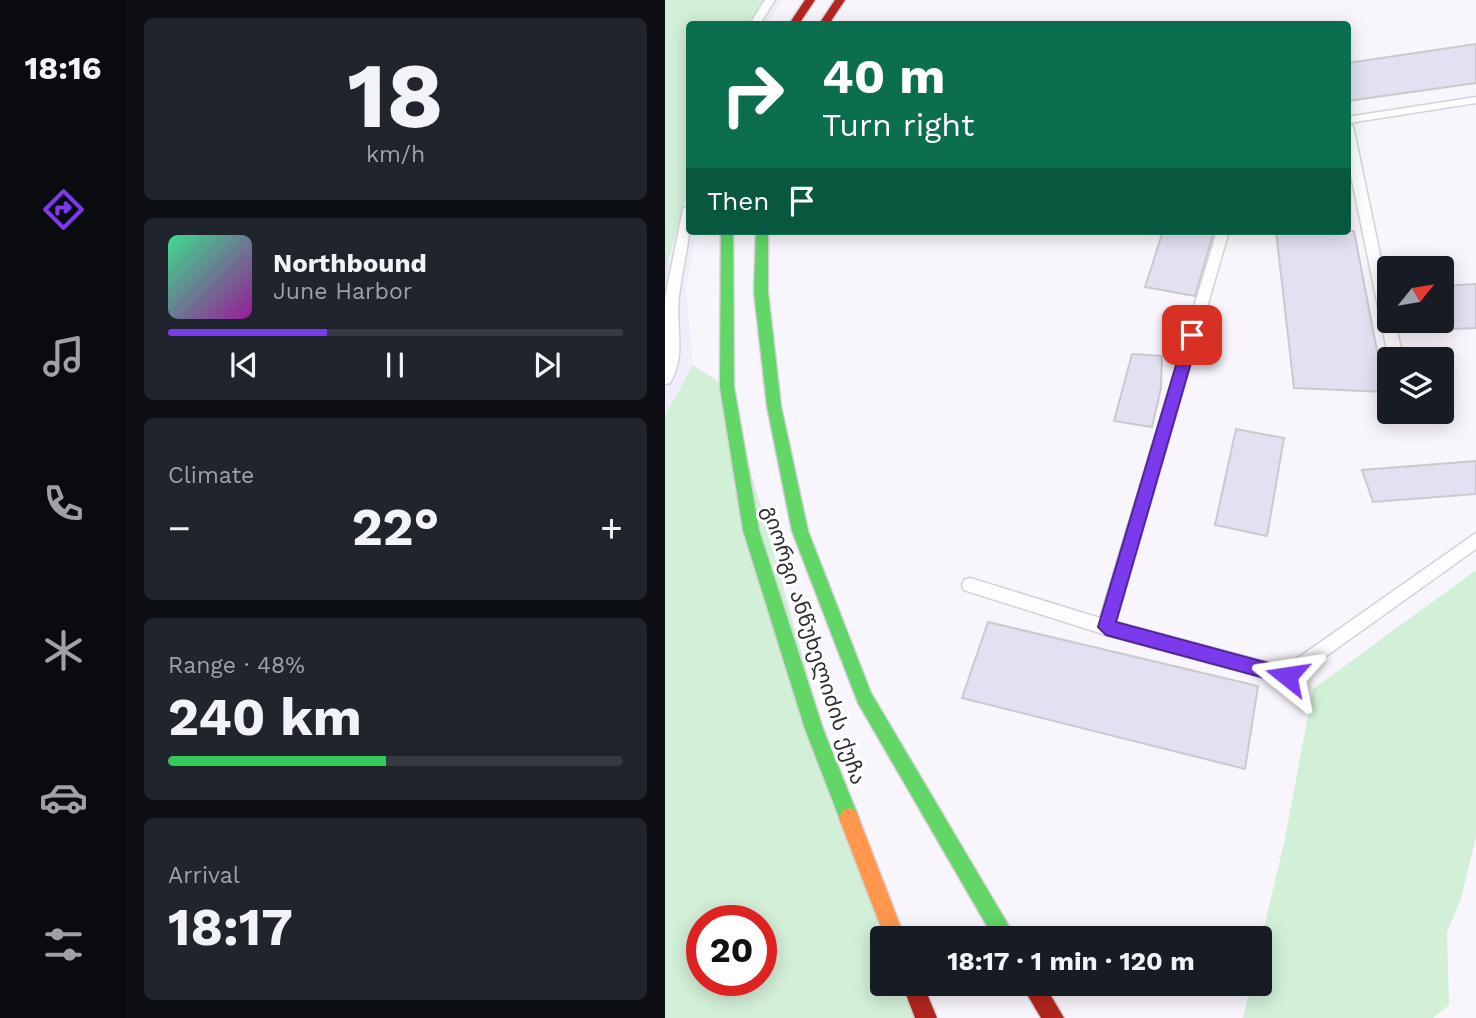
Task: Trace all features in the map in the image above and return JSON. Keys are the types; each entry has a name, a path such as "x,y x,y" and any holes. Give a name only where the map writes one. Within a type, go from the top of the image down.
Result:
{"main road":[{"path":"796,21 810,0"},
{"path":"826,21 840,0"},
{"name":"გიორგი ანწუხელიძის ქუჩა","path":"727,235 727,387 751,530 814,729 890,926"},
{"name":"გიორგი ანწუხელიძის ქუჩა","path":"762,235 761,292 775,406 800,531 864,697 999,926"},
{"path":"918,996 926,1018"},
{"path":"1039,996 1053,1018"}],"lane":[{"path":"757,21 771,0"},
{"path":"1351,119 1476,100"},
{"path":"1351,145 1393,347"},
{"path":"665,379 672,367 672,298 686,225"},
{"path":"1106,627 1222,235"},
{"path":"969,585 1106,627 1287,676 1476,540"}],"shaded area":[{"path":"665,0 783,0 769,21 686,21 686,235 695,235 686,292 693,365 665,415"}],"green space":[{"path":"665,0 764,0 751,21 686,21 686,198 669,257 665,290"},
{"path":"693,365 727,387 879,926 870,926 870,996 918,996 926,1018 665,1018 665,415"},
{"path":"1476,570 1476,836 1461,899 1447,932 1449,1005 1433,1018 1243,1018 1248,996 1272,996 1272,926 1264,926 1284,843 1313,689"}],"building":[{"path":"1476,44 1476,83 1351,100 1351,62"},
{"path":"1351,231 1354,231 1377,350 1377,392 1294,388 1276,235 1351,235"},
{"path":"1162,235 1213,235 1195,296 1145,287"},
{"path":"1476,284 1476,328 1454,329 1454,285"},
{"path":"1132,354 1162,356 1161,388 1152,427 1114,421"},
{"path":"1236,429 1284,438 1267,536 1215,525"},
{"path":"1476,461 1476,494 1373,502 1362,470"},
{"path":"988,622 1258,686 1245,769 962,698"}],"traffic: fast":[{"path":"727,235 727,387 751,530 814,729 849,818"},
{"path":"762,235 761,292 774,406 800,531 864,697 999,926"}],"traffic: slow":[{"path":"849,818 890,926"}],"traffic: jam":[{"path":"796,21 810,0"},
{"path":"826,21 840,0"},
{"path":"918,996 926,1018"},
{"path":"1039,996 1053,1018"}],"route":[{"path":"1192,335 1106,627 1287,676"}]}
